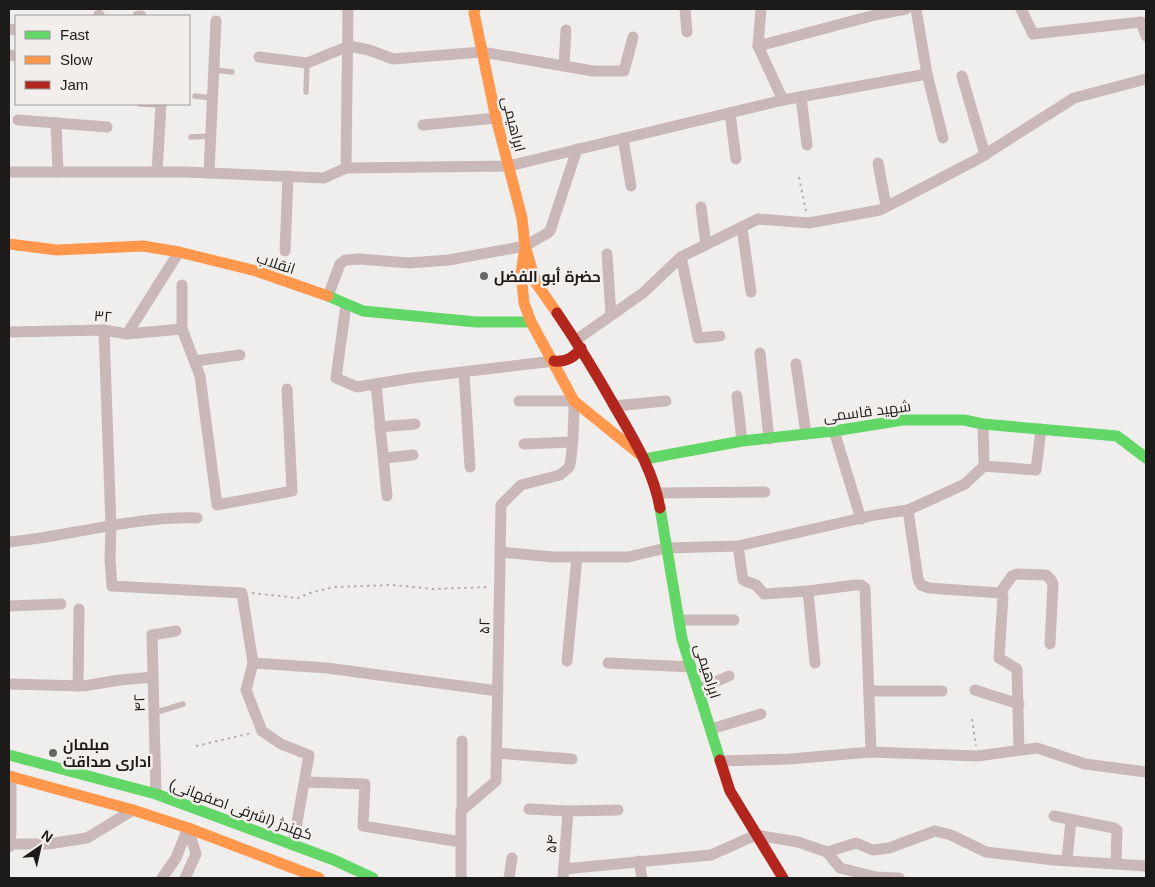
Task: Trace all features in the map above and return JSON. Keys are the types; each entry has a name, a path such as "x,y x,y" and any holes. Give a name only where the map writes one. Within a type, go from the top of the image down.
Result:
{"main road":[{"name":"ابراهیمی","path":"474,9 496,118 522,218 525,246 538,288 578,344 645,459 657,494 682,639 730,791 783,878"},
{"name":"انقلاب","path":"9,244 58,250 143,246 180,252 256,271 328,296 363,311 476,322 531,322"},
{"path":"525,246 521,273 524,303 531,322 554,361 574,401 645,459"},
{"path":"554,361 567,361 578,354 578,344"},
{"name":"شهید قاسمی","path":"645,459 742,441 834,431 903,420 964,420 983,424 1117,436 1146,458"},
{"name":"کهندژ (اشرفی اصفهانی)","path":"9,755 156,794 334,860 373,878"},
{"path":"10,776 133,810 188,828 303,875 319,878"}],"street":[{"path":"346,168 348,9"},
{"path":"685,9 687,32"},
{"path":"761,9 758,46 783,100"},
{"path":"758,46 875,15 906,9"},
{"path":"916,9 927,74 943,138"},
{"path":"1021,9 1033,34 1141,22 1146,36"},
{"path":"209,173 216,21"},
{"path":"564,66 566,30"},
{"path":"259,57 307,63 349,46 369,50 393,59 482,52 593,71 624,71 633,37"},
{"path":"9,172 157,172 324,178 346,168 509,166 783,100 927,74"},
{"path":"962,76 985,155"},
{"path":"578,344 611,315 644,293 681,257 758,219 809,223 880,210 985,155 1074,98 1146,79"},
{"path":"801,97 807,145"},
{"path":"157,172 161,105"},
{"path":"730,113 736,159"},
{"path":"423,124 496,118"},
{"path":"18,120 107,127"},
{"path":"56,123 58,172"},
{"path":"623,138 631,186"},
{"path":"328,296 340,264 345,260 360,259 409,263 449,260 525,246 546,234 550,231 577,149"},
{"path":"878,163 886,206"},
{"path":"284,251 288,176"},
{"path":"701,207 706,245"},
{"path":"742,228 751,292"},
{"name":"۳۲","path":"9,332 104,330 127,334 180,252"},
{"path":"606,254 611,315"},
{"path":"681,257 698,338 720,336"},
{"path":"182,285 182,329 200,376 217,505 292,491 287,389"},
{"path":"346,304 336,378 357,387 554,361"},
{"path":"127,334 182,329"},
{"path":"104,330 112,586 242,593 253,663 246,690 262,731 281,744 309,755 293,845"},
{"path":"760,353 769,439"},
{"path":"195,361 240,356"},
{"path":"796,364 806,434"},
{"path":"464,372 470,466"},
{"path":"376,384 388,496"},
{"path":"738,396 742,441"},
{"path":"519,402 574,401"},
{"name":"۵۲","path":"462,810 496,780 501,505 521,485 560,475 569,466 574,401"},
{"path":"614,406 666,401"},
{"path":"380,427 415,424"},
{"path":"500,552 577,557 628,557 666,548 738,546 875,515 908,510 966,484 984,466 983,424"},
{"path":"984,466 1036,470 1041,429"},
{"path":"834,431 861,519"},
{"path":"524,444 572,442"},
{"path":"384,458 413,455"},
{"path":"657,494 765,492"},
{"path":"908,510 918,579 921,585 928,588 1000,593"},
{"path":"9,542 111,526 197,518"},
{"path":"738,546 743,580 756,585 764,594 855,585 865,588 871,752"},
{"path":"567,661 577,557"},
{"path":"1000,593 1012,576 1017,574 1046,575 1051,580 1053,584 1050,644"},
{"path":"808,591 815,663"},
{"path":"1000,593 1003,596 999,658 1017,669 1019,750"},
{"path":"9,606 61,604"},
{"path":"78,686 79,609"},
{"path":"679,620 734,620"},
{"name":"۴۲","path":"156,794 152,635 176,631"},
{"path":"253,663 327,668 498,691"},
{"path":"608,663 691,667"},
{"path":"698,689 728,676"},
{"path":"9,684 14,682 78,686 153,677"},
{"path":"869,690 942,691"},
{"path":"975,690 1019,704"},
{"path":"710,729 761,714"},
{"path":"461,878 462,741"},
{"path":"721,761 790,759 871,752 977,756 1037,748 1085,764 1146,772"},
{"path":"496,754 572,759"},
{"path":"9,847 10,776"},
{"path":"305,782 365,784 364,826 461,842"},
{"path":"529,809 568,811 618,810"},
{"path":"10,837 48,844 87,838 133,810"},
{"name":"۵۴","path":"564,874 568,811"},
{"path":"1054,816 1117,830 1116,864"},
{"path":"1067,860 1071,820"},
{"path":"162,878 176,858 188,828"},
{"path":"185,878 196,854 188,828"},
{"path":"827,852 856,843 873,850 889,848 935,831 951,835 986,852 1146,866"},
{"path":"564,874 639,861 711,855 756,835 798,842 827,852 840,868 876,877 899,878"},
{"path":"509,878 512,858"},
{"path":"639,861 642,878"}],"lane":[{"path":"306,92 307,63"},
{"path":"214,70 232,72"},
{"path":"195,96 212,98"},
{"path":"192,137 210,136"},
{"path":"154,713 183,704"}],"path":[{"path":"799,177 809,223"},
{"path":"242,593 262,593 298,598 310,592 334,587 392,585 433,589 499,588"},
{"path":"972,719 977,756"},
{"path":"196,746 262,731"}],"traffic: fast":[{"path":"328,296 363,311 476,322 531,322"},
{"path":"645,459 742,441 834,431 903,420 964,420 983,424 1117,436 1146,458"},
{"path":"660,508 682,639 720,760"},
{"path":"9,755 156,794 334,860 373,878"}],"traffic: slow":[{"path":"475,9 474,13 496,118 522,218 525,246 536,283 557,313"},
{"path":"9,244 57,250 143,246 179,252 256,271 328,296"},
{"path":"524,253 521,273 524,303 531,322 574,401 638,453"},
{"path":"9,776 133,810 188,828 319,878"}],"traffic: jam":[{"path":"557,313 636,443 653,481 660,508"},
{"path":"554,361 569,359 581,348"},
{"path":"720,760 730,791 783,878"}],"place":[{"name":"حضرة أبو الفضل","path":"484,276"},
{"name":"مبلمان اداری صداقت","path":"53,753"}]}
